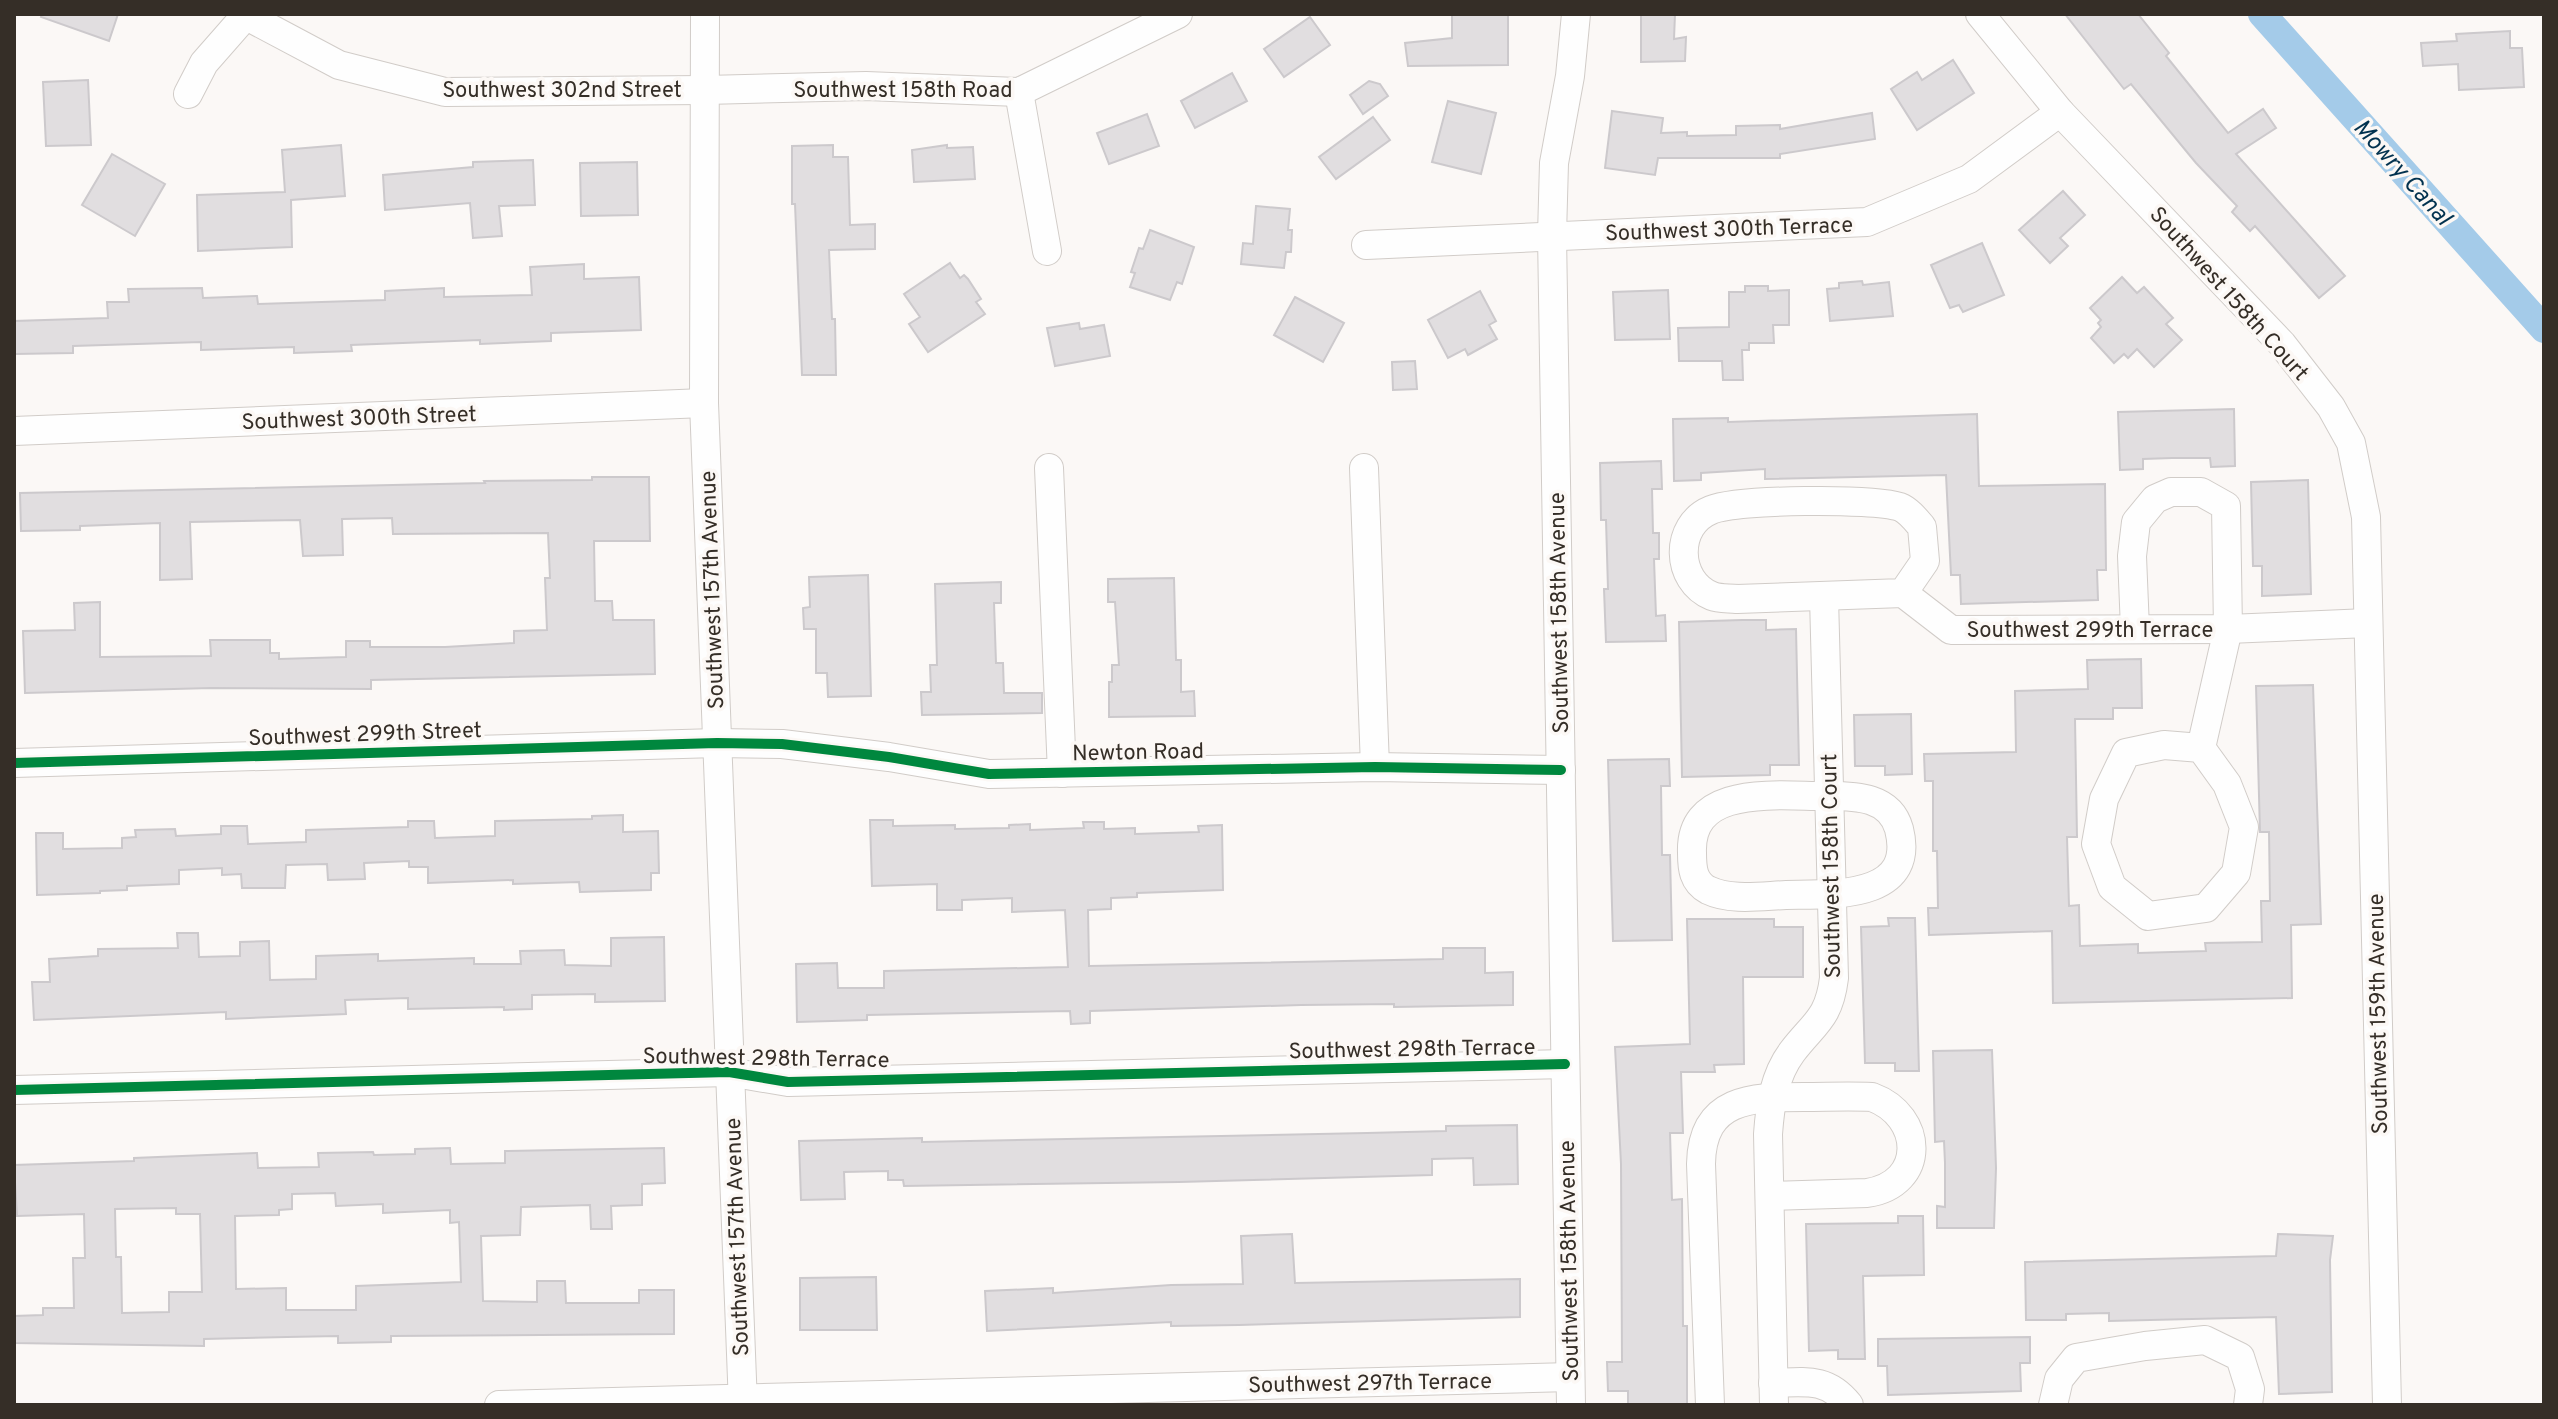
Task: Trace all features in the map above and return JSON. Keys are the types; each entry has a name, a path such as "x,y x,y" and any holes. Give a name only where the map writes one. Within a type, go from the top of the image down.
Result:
{"street":[{"name":"Southwest 157th Avenue","path":"705,14 704,403 743,1401"},
{"name":"Southwest 158th Road","path":"706,90 866,86 1019,92 1178,14"},
{"name":"Southwest 158th Avenue","path":"1571,1405 1552,235 1554,163 1570,76 1576,14"},
{"name":"Southwest 158th Court","path":"1980,14 2060,112 2282,344 2331,407 2351,443 2366,517 2368,623"},
{"name":"Southwest 302nd Street","path":"245,15 339,65 445,92 706,90"},
{"path":"188,94 204,63 245,15"},
{"path":"1019,92 1047,251"},
{"name":"Southwest 300th Terrace","path":"1366,245 1867,222 1969,179 2060,112"},
{"name":"Southwest 300th Street","path":"14,431 704,403"},
{"path":"1049,468 1062,773"},
{"path":"1364,468 1375,767"},
{"path":"2135,629 2132,556 2136,522 2155,499 2171,492 2201,492 2226,506 2228,629 2201,748 2227,784 2244,827 2236,873 2206,908 2148,916 2112,887 2096,844 2104,799 2126,753 2164,745 2201,748"},
{"path":"1877,502 1904,508 1922,527 1925,561 1903,593 1824,597 1713,597 1697,586 1686,571 1683,553 1686,536 1695,521 1710,510 1735,503 1877,502"},
{"name":"Southwest 299th Terrace","path":"1903,593 1951,630 2228,629 2368,623"},
{"name":"Southwest 158th Court","path":"1773,1394 1768,1134 1773,1097 1783,1066 1793,1050 1820,1022 1828,1005 1834,978 1824,597"},
{"name":"Southwest 159th Avenue","path":"2368,623 2387,1405"},
{"name":"Newton Road","path":"717,743 782,744 889,757 989,774 1375,767 1561,770"},
{"name":"Southwest 299th Street","path":"14,763 717,743"},
{"path":"1829,796 1880,802 1896,817 1903,844 1897,868 1878,885 1856,893 1721,894 1704,888 1693,874 1691,848 1696,827 1704,813 1735,798 1829,796"},
{"name":"Southwest 298th Terrace","path":"14,1090 729,1072 788,1082 1565,1064"},
{"path":"1710,1405 1701,1164 1704,1136 1716,1116 1747,1100 1872,1097 1887,1103 1905,1123 1911,1136 1912,1149 1904,1173 1894,1185 1881,1191 1770,1196"},
{"path":"2053,1405 2059,1379 2076,1358 2205,1340 2240,1357 2250,1389 2248,1405"},
{"name":"Southwest 297th Terrace","path":"499,1405 1570,1377"},
{"path":"1773,1394 1823,1384 1838,1393 1849,1405"}],"building":[{"path":"42,14 118,14 109,41 41,17"},
{"path":"1452,14 1508,14 1508,65 1408,66 1405,43 1452,38"},
{"path":"1641,14 1675,14 1674,39 1686,37 1685,61 1641,62"},
{"path":"2065,14 2138,14 2169,53 2166,56 2228,133 2263,109 2276,128 2236,154 2345,276 2319,298 2255,226 2250,231 2232,212 2237,206 2196,163 2131,84 2124,89"},
{"path":"1310,17 1330,45 1284,77 1264,49"},
{"path":"2510,31 2510,48 2522,48 2524,87 2459,90 2458,64 2423,66 2421,43 2457,41 2456,34"},
{"path":"1953,60 1974,93 1917,130 1891,89 1917,72 1922,80"},
{"path":"1232,73 1247,101 1195,128 1181,101"},
{"path":"88,80 91,145 46,146 43,82"},
{"path":"1369,81 1380,84 1388,96 1363,114 1350,95"},
{"path":"1448,101 1496,113 1481,174 1432,162"},
{"path":"1612,111 1663,118 1661,133 1687,132 1687,136 1736,135 1736,126 1780,125 1780,129 1872,113 1875,139 1780,154 1780,158 1658,158 1655,175 1605,168"},
{"path":"1147,114 1159,146 1109,164 1097,133"},
{"path":"1373,117 1390,140 1336,179 1319,157"},
{"path":"341,145 345,196 291,200 292,247 198,251 197,195 285,192 282,150"},
{"path":"833,145 833,157 848,157 850,225 875,224 875,249 829,250 836,375 802,375 795,204 792,204 792,146"},
{"path":"947,145 947,148 973,147 975,179 914,182 912,150"},
{"path":"112,154 165,184 135,236 82,205"},
{"path":"533,160 535,205 499,206 502,236 473,238 470,203 385,210 383,175 473,167 473,162"},
{"path":"637,162 638,215 581,216 580,163"},
{"path":"2063,191 2085,215 2060,238 2068,246 2050,263 2019,230"},
{"path":"1256,206 1290,209 1288,230 1292,230 1291,252 1286,252 1284,268 1241,264 1243,243 1253,244"},
{"path":"1150,230 1194,247 1182,284 1177,282 1170,300 1130,287 1139,248 1143,249"},
{"path":"1982,243 2004,295 1963,312 1959,305 1950,308 1931,265"},
{"path":"950,263 960,278 964,275 968,279 981,299 976,302 985,314 928,352 909,324 920,317 904,294"},
{"path":"584,264 584,279 639,277 641,330 551,333 551,341 480,344 480,340 351,345 352,351 294,353 294,347 201,350 201,342 73,346 73,353 15,354 14,321 108,318 107,302 129,302 128,289 202,288 203,298 257,296 258,304 385,300 385,291 444,288 444,297 532,295 530,267"},
{"path":"2122,277 2137,293 2144,287 2173,318 2166,324 2182,340 2154,367 2137,349 2128,358 2124,354 2114,363 2091,338 2101,327 2098,323 2101,320 2090,308"},
{"path":"1862,281 1863,285 1889,282 1893,316 1830,321 1827,289 1839,288 1839,283"},
{"path":"1745,286 1768,286 1768,291 1789,290 1789,325 1773,325 1774,343 1749,343 1749,350 1742,350 1743,380 1723,380 1722,361 1679,361 1678,328 1729,327 1729,292 1745,292"},
{"path":"1668,290 1670,339 1615,340 1613,292"},
{"path":"1480,291 1496,321 1489,325 1497,339 1468,355 1465,349 1448,358 1428,320"},
{"path":"1295,297 1344,323 1323,362 1274,335"},
{"path":"1079,323 1080,329 1104,325 1110,356 1055,366 1047,328"},
{"path":"1415,361 1417,389 1393,390 1392,362"},
{"path":"2234,409 2235,466 2211,467 2210,458 2143,459 2143,469 2120,470 2118,412"},
{"path":"1977,414 1979,486 2105,484 2106,570 2097,570 2098,600 1961,604 1960,575 1951,575 1946,475 1765,479 1765,469 1701,473 1701,480 1674,481 1673,419 1728,418 1728,422"},
{"path":"1661,461 1662,489 1652,489 1653,533 1659,533 1659,559 1654,559 1656,616 1665,615 1666,641 1606,642 1606,520 1601,520 1600,463"},
{"path":"592,477 649,477 650,541 594,541 595,601 612,601 613,620 654,620 655,674 371,680 371,689 211,688 25,693 23,631 75,630 74,603 100,602 100,657 211,656 210,640 270,640 270,653 279,653 279,659 346,657 346,641 370,641 370,647 514,643 514,631 547,630 545,578 550,578 548,533 393,534 392,518 342,519 343,555 303,556 300,520 190,522 192,579 160,580 160,523 21,531 20,493 485,483 592,480"},
{"path":"2308,480 2311,594 2262,596 2262,566 2253,566 2251,482"},
{"path":"868,575 871,696 828,697 827,673 816,673 816,629 804,629 803,608 810,607 809,577"},
{"path":"1174,578 1176,660 1181,660 1181,692 1194,691 1195,716 1109,717 1112,665 1119,665 1115,602 1108,602 1108,579"},
{"path":"1001,582 1001,603 994,603 996,663 1003,663 1004,693 1042,693 1042,713 922,715 921,692 931,692 930,665 937,665 935,584"},
{"path":"1766,620 1766,630 1796,629 1799,765 1770,765 1770,775 1682,777 1679,622"},
{"path":"2141,659 2142,708 2113,708 2113,719 2075,719 2077,837 2067,837 2069,906 2079,905 2080,946 2138,944 2138,953 2206,951 2205,943 2262,942 2261,901 2270,901 2269,832 2260,832 2256,686 2313,685 2321,924 2291,925 2292,998 2053,1003 2052,931 1929,935 1928,908 1938,908 1937,851 1933,851 1933,781 1925,781 1924,754 2016,752 2015,691 2088,689 2087,660"},
{"path":"1911,714 1912,774 1885,775 1885,766 1855,766 1854,715"},
{"path":"1669,759 1670,786 1661,786 1662,855 1670,855 1672,940 1613,941 1608,760"},
{"path":"623,815 623,832 658,831 659,873 651,873 651,890 580,892 579,882 513,884 513,880 428,883 428,867 409,867 409,861 364,863 365,879 328,880 327,864 286,865 285,888 242,888 241,874 222,875 222,868 179,870 179,884 127,886 127,890 100,893 37,895 36,833 63,833 63,849 122,848 122,838 136,837 135,830 175,829 176,836 221,834 221,826 247,826 248,844 306,842 306,830 408,827 408,821 434,821 435,838 495,836 495,821 592,819 592,816"},
{"path":"870,820 893,820 893,826 955,825 955,829 1009,828 1009,825 1030,824 1030,830 1084,828 1083,822 1104,822 1104,829 1135,828 1135,834 1199,832 1198,826 1222,825 1223,890 1137,893 1137,897 1111,898 1111,909 1088,910 1089,966 1443,959 1443,948 1485,948 1485,973 1513,972 1513,1005 1301,1005 1090,1011 1090,1023 1071,1024 1070,1011 867,1015 867,1020 797,1022 796,964 837,963 838,988 884,988 884,971 1068,967 1065,910 1012,912 1012,898 962,900 962,910 937,910 937,884 872,886"},
{"path":"1888,918 1915,918 1919,1071 1895,1071 1895,1063 1865,1063 1861,927 1889,926"},
{"path":"1687,919 1774,919 1774,927 1803,927 1803,977 1743,977 1744,1064 1714,1065 1715,1072 1681,1072 1683,1133 1670,1133 1672,1200 1682,1199 1687,1405 1628,1405 1628,1391 1608,1391 1607,1362 1622,1362 1621,1164 1615,1047 1690,1044"},
{"path":"177,933 198,933 199,957 240,956 240,942 269,941 270,980 316,979 316,956 378,954 378,961 474,958 474,964 521,964 520,951 564,950 565,965 611,966 611,938 664,937 665,1001 595,1002 595,994 532,995 532,1009 408,1009 408,998 345,1000 346,1014 226,1019 226,1012 34,1020 32,982 50,982 49,959 98,956 98,949 178,948"},
{"path":"1992,1050 1996,1168 1994,1228 1937,1228 1937,1206 1945,1207 1945,1163 1944,1141 1935,1142 1933,1051"},
{"path":"1517,1125 1518,1184 1474,1185 1473,1158 1432,1159 1432,1175 1179,1182 904,1186 903,1180 888,1180 888,1171 844,1172 845,1199 801,1200 799,1141 922,1138 922,1142 1367,1133 1446,1131 1446,1126"},
{"path":"450,1148 451,1164 505,1163 505,1151 664,1148 665,1183 642,1184 642,1205 611,1206 612,1229 591,1229 590,1205 521,1207 520,1235 481,1236 483,1301 537,1302 537,1281 565,1281 566,1303 639,1303 639,1290 674,1290 674,1334 391,1336 391,1342 338,1343 338,1336 204,1339 204,1346 14,1343 14,1316 43,1315 43,1308 74,1308 73,1258 85,1258 84,1214 17,1216 14,1165 257,1153 258,1168 319,1167 318,1153 415,1154 415,1149","holes":["335,1193 336,1206 383,1204 383,1213 450,1210 450,1223 459,1222 461,1282 356,1286 356,1310 286,1310 286,1288 236,1289 235,1216 279,1215 279,1210 292,1209 292,1194","176,1208 176,1214 200,1214 202,1292 169,1292 169,1312 122,1313 121,1257 116,1257 115,1209"]},
{"path":"1898,1216 1923,1216 1924,1275 1863,1276 1865,1359 1838,1359 1838,1350 1809,1351 1806,1224 1898,1223"},
{"path":"1292,1234 1295,1283 1520,1279 1520,1317 1171,1326 1171,1322 987,1331 985,1291 1053,1288 1053,1293 1171,1285 1243,1284 1241,1236"},
{"path":"2278,1234 2333,1236 2330,1260 2332,1392 2279,1394 2276,1317 2109,1321 2109,1313 2066,1314 2066,1320 2026,1320 2025,1262 2276,1256"},
{"path":"876,1277 877,1330 800,1330 800,1278"},
{"path":"2030,1337 2030,1363 2020,1363 2021,1391 1888,1395 1887,1366 1878,1366 1878,1339"}],"waterway":[{"name":"Mowry Canal","path":"2262,14 2544,329"}],"cycle path":[{"path":"14,763 717,743 782,744 889,757 989,774 1375,767 1561,770"},
{"path":"14,1090 729,1072 788,1082 1565,1064"}]}
